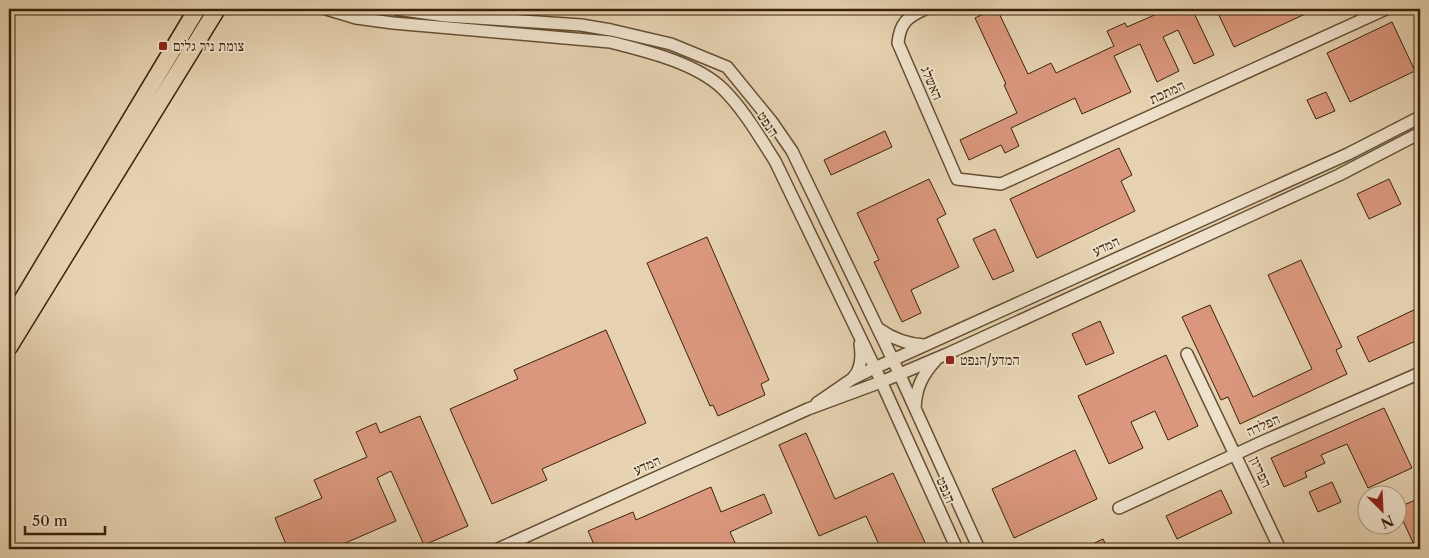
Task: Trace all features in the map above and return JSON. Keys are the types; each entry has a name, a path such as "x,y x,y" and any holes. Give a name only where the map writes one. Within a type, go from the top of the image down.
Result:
{"highway":[{"path":"9,322 197,9"},
{"path":"9,347 217,9"}],"street":[{"name":"הנפט","path":"326,9 356,18 393,23 610,42 663,58 705,75 722,88 736,104 775,162 882,382 957,549"},
{"name":"הנפט","path":"396,9 446,16 581,25 612,30 671,44 727,67 772,122 792,152 900,374 979,549"},
{"name":"האשלג","path":"925,9 915,13 904,22 899,32 898,43 957,179"},
{"name":"המתכת","path":"957,179 1001,184 1386,9"},
{"name":"המדע","path":"808,409 852,379 875,368 1348,154 1420,117"},
{"name":"המדע","path":"498,549 808,409 882,382 1339,176 1420,133"},
{"path":"877,327 901,341 926,345"},
{"path":"852,379 861,362 860,337"},
{"name":"הפריון","path":"1187,354 1280,549"},
{"path":"915,410 920,382 940,356"},
{"name":"הפלדה","path":"1119,508 1420,373"}],"building":[{"path":"997,9 1028,74 1051,63 1056,73 1114,46 1107,31 1125,23 1127,27 1159,13 1157,9 1192,9 1214,55 1194,64 1178,30 1163,37 1179,71 1157,82 1140,44 1114,56 1131,92 1082,114 1075,98 1011,128 1019,146 1005,153 1001,145 969,160 960,140 1017,113 1004,85 1006,84 975,18"},
{"path":"1216,9 1316,9 1234,47"},
{"path":"1392,22 1415,71 1350,102 1327,53"},
{"path":"1326,92 1335,111 1316,119 1307,100"},
{"path":"885,131 892,147 831,175 824,160"},
{"path":"1119,148 1132,175 1121,181 1135,211 1037,258 1010,199"},
{"path":"929,179 946,214 937,219 959,267 911,290 921,313 902,322 874,262 879,260 857,213"},
{"path":"1389,179 1401,204 1369,219 1357,194"},
{"path":"995,229 1014,271 993,280 973,239"},
{"path":"707,237 769,380 761,384 765,395 718,416 713,405 710,406 647,263"},
{"path":"1301,260 1342,347 1336,350 1347,374 1240,424 1228,397 1221,400 1182,317 1210,305 1253,397 1312,369 1268,275"},
{"path":"1420,307 1420,339 1369,362 1357,337"},
{"path":"1100,321 1114,353 1086,365 1072,334"},
{"path":"606,330 646,423 542,469 547,480 492,504 450,409 518,379 514,370"},
{"path":"1166,355 1198,426 1168,440 1155,411 1131,422 1143,448 1109,464 1078,396"},
{"path":"1384,408 1412,468 1372,486 1367,486 1347,444 1321,455 1325,463 1305,472 1307,477 1284,487 1271,458"},
{"path":"420,416 468,526 424,545 391,471 377,478 396,521 343,544 346,549 288,549 275,518 322,498 314,480 367,457 356,432 376,423 380,433"},
{"path":"806,433 835,499 893,473 928,549 881,549 866,516 819,536 779,445"},
{"path":"1075,450 1097,499 1014,538 992,489"},
{"path":"1332,482 1341,502 1318,512 1309,492"},
{"path":"711,487 721,512 764,494 772,513 730,532 738,549 596,549 588,531 633,512 636,520"},
{"path":"1221,490 1232,513 1177,539 1166,516"},
{"path":"1420,498 1420,549 1416,549 1406,527 1406,504"},
{"path":"1103,539 1108,549 1082,549"}],"place":[{"name":"צומת ניר גלים","path":"163,46"},
{"name":"המדע/הנפט","path":"950,360"}]}
